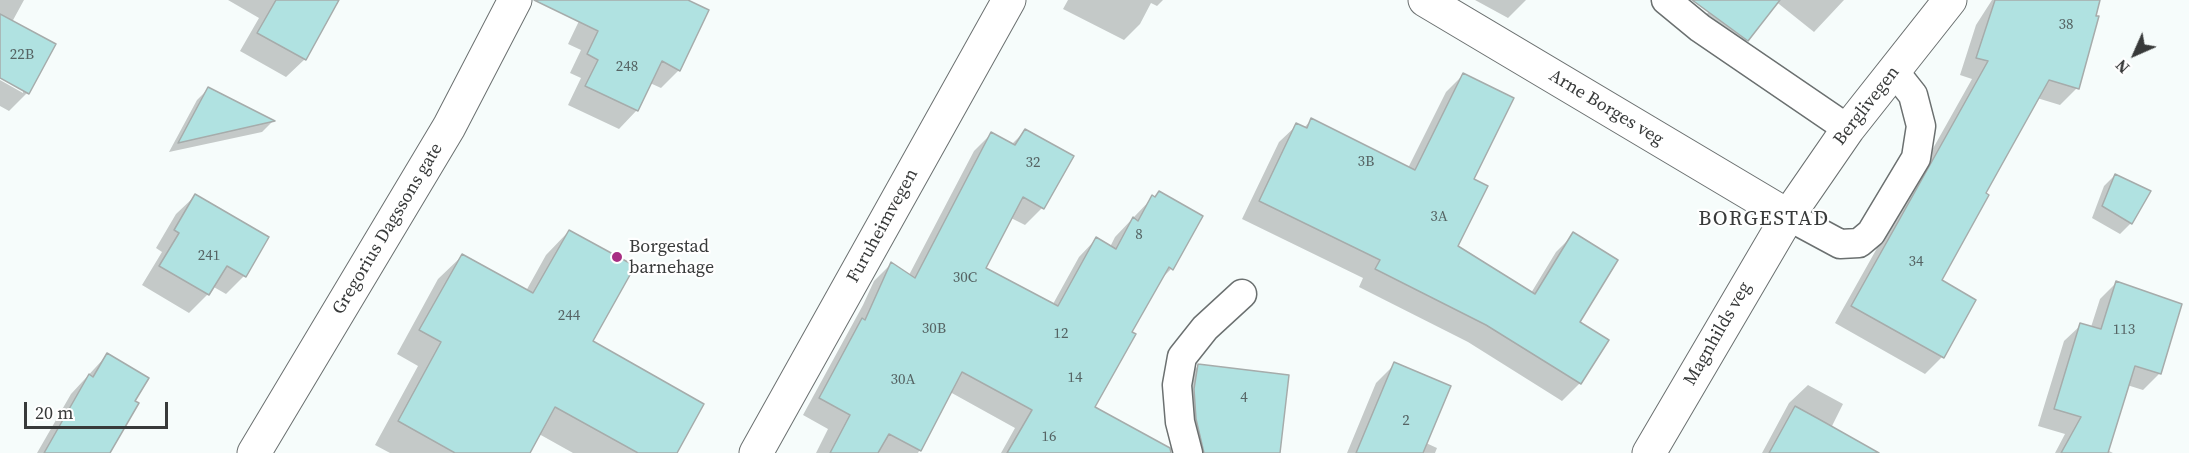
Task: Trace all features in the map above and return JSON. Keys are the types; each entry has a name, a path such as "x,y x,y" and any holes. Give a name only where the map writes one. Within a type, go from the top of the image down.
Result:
{"street":[{"name":"Gregorius Dagssons gate","path":"254,453 449,127 515,0"},
{"name":"Furuheimvegen","path":"756,453 1009,0"},
{"name":"Arne Borges veg","path":"1425,0 1788,216"},
{"name":"Berglivegen","path":"1788,216 1848,129 1950,0"},
{"name":"Magnhilds veg","path":"1649,453 1788,216"}],"lane":[{"path":"1666,0 1700,28 1848,129"},
{"path":"1788,216 1840,244 1859,243 1871,233 1916,158 1921,126 1913,96 1894,71"},
{"path":"1188,453 1180,422 1177,385 1182,357 1205,328 1242,294"}],"building":[{"path":"276,0 339,0 306,60 257,33"},
{"path":"534,0 688,0 709,10 680,71 662,61 638,111 585,86 598,60 587,54 598,31"},
{"path":"1692,0 1780,0 1748,41"},
{"path":"1995,0 2100,0 2096,16 2099,16 2079,89 2049,80 1986,193 1989,195 1942,280 1976,300 1944,358 1851,306 1988,61 1976,58"},
{"path":"0,14 56,44 29,94 0,78"},
{"path":"1463,73 1514,98 1474,179 1488,186 1458,246 1535,294 1573,232 1618,260 1580,322 1609,340 1581,384 1486,325 1375,269 1380,260 1259,201 1296,123 1307,128 1311,118 1415,170"},
{"path":"208,87 275,121 178,143"},
{"path":"1025,129 1074,156 1044,209 1023,197 986,268 1058,306 1096,237 1116,249 1133,217 1138,221 1152,195 1155,197 1159,191 1203,216 1173,270 1169,267 1132,332 1136,334 1095,407 1170,448 1171,453 1007,453 1032,410 962,372 921,451 889,434 878,453 830,453 850,415 819,398 862,318 865,320 891,262 915,278 991,132 1015,145"},
{"path":"2115,174 2151,191 2132,224 2102,206"},
{"path":"195,194 269,237 246,277 227,266 209,295 159,266 179,233 174,230"},
{"path":"569,230 635,266 593,341 704,404 677,453 638,453 555,407 530,453 455,453 398,421 441,342 419,330 462,254 533,293"},
{"path":"2116,281 2182,304 2161,374 2135,366 2108,453 2061,453 2081,417 2054,409 2080,323 2101,329"},
{"path":"107,353 149,378 135,401 139,403 110,453 44,453 89,374 93,377"},
{"path":"1394,362 1451,386 1423,453 1356,453"},
{"path":"1198,364 1289,375 1280,453 1204,453 1196,419 1194,389"},
{"path":"1795,406 1817,418 1879,453 1769,453"}],"place":[{"name":"Borgestad barnehage","path":"617,257"}],"district":[{"name":"BORGESTAD","path":"1764,220"}]}
